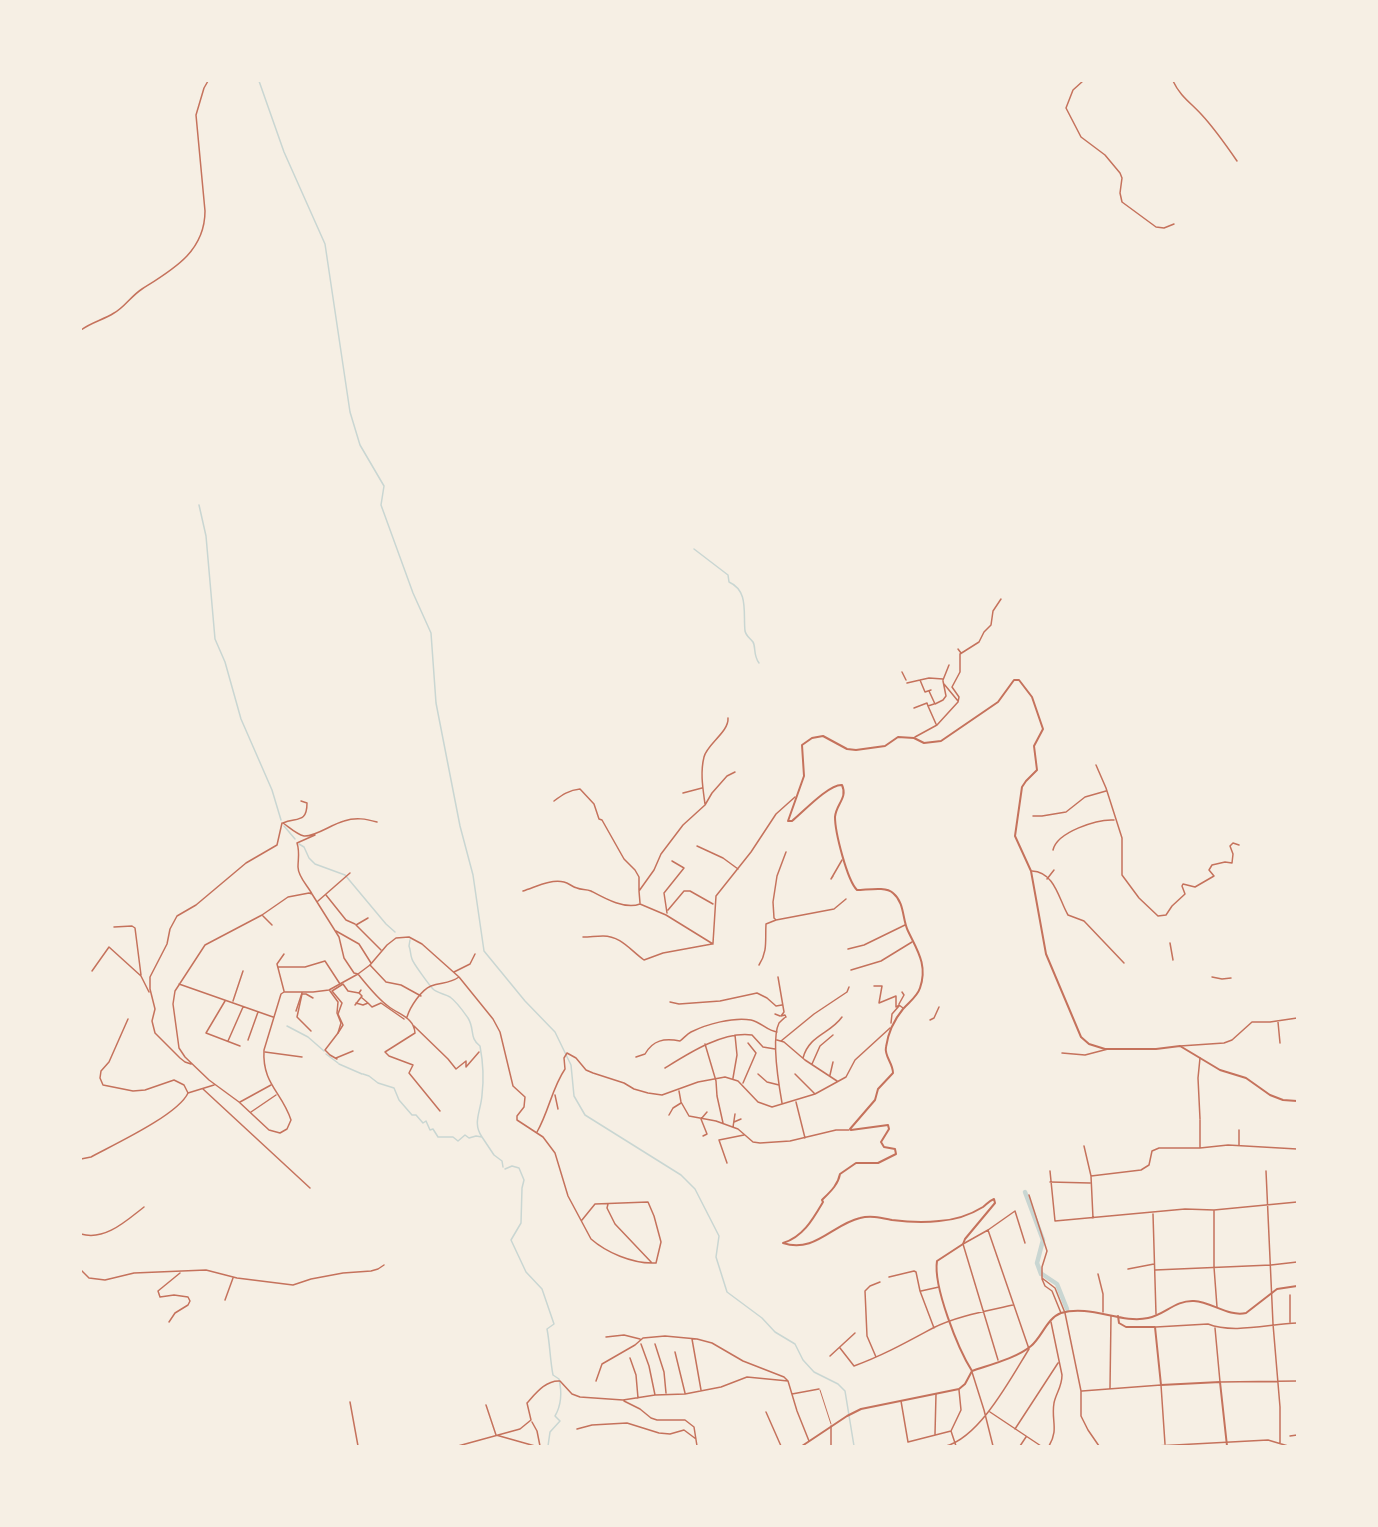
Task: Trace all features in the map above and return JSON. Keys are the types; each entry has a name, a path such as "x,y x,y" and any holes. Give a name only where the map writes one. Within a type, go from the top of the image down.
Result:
{"street":[{"path":"81,330 92,322 115,313 140,290 159,280 180,264 197,242 205,226 205,211 196,115 208,81"},
{"path":"1083,81 1073,90 1066,108 1081,137 1105,155 1120,173 1122,202 1156,227 1164,228 1174,224"},
{"path":"1173,81 1181,96 1206,120 1237,161"},
{"path":"960,654 979,642 991,625 993,611 1001,599"},
{"path":"914,738 937,725 958,702 959,697 952,687 960,672 958,649"},
{"path":"928,706 943,700 946,696 943,680 949,665"},
{"path":"902,672 906,682 929,678 943,680 958,702"},
{"path":"920,680 925,692 930,690 934,704"},
{"path":"537,1133 554,1094 555,1083 565,1069 564,1058 567,1053 576,1058 585,1070 624,1083 639,1091 662,1095 698,1082 733,1078 764,1106 772,1107 796,1102 846,1077 855,1060 890,1028 917,994 922,978 921,956 907,930 901,902 892,892 857,890 853,886 843,859 835,819 844,795 842,785 832,787 790,822 788,818 804,776 801,749 806,741 823,736 856,750 885,746 898,737 914,738 924,742 941,741 998,702 1014,680 1019,680 1032,697 1043,729 1034,746 1037,770 1022,788 1015,832 1031,871 1046,954 1075,1025 1084,1041 1108,1049"},
{"path":"914,708 927,703 937,725"},
{"path":"705,805 701,773 704,755 727,725 728,718"},
{"path":"1096,765 1122,838 1121,868 1126,882 1158,916 1167,915 1172,906 1185,894 1183,884 1196,886 1214,876 1209,870 1212,865 1232,863 1233,854 1230,846 1233,843 1239,844"},
{"path":"639,891 654,870 661,854 683,825 705,805 712,793 728,776 735,772"},
{"path":"683,793 703,788"},
{"path":"554,801 564,793 577,789 588,797 619,851 639,877 640,904"},
{"path":"1033,816 1066,812 1085,797 1107,791"},
{"path":"713,944 716,896 738,869 776,814 798,794"},
{"path":"282,823 302,818 306,813 307,802 301,801"},
{"path":"377,822 368,819 346,820 297,843 300,873 339,935 346,963 354,973 358,974 389,1007 414,1026 456,1069 466,1062 466,1067 471,1064 479,1052"},
{"path":"1053,850 1059,838 1083,826 1115,820"},
{"path":"282,823 304,836 315,835"},
{"path":"151,995 150,977 167,944 175,918 203,900 246,863 277,845 282,823"},
{"path":"697,846 723,858 738,869"},
{"path":"776,920 774,918 775,888 786,852"},
{"path":"833,876 831,879 843,859"},
{"path":"668,910 664,893 684,868 672,861"},
{"path":"1047,879 1054,870"},
{"path":"1031,871 1038,871 1047,879 1059,892 1068,915 1084,921 1124,963"},
{"path":"318,902 349,874"},
{"path":"523,891 542,883 565,882 624,905 640,904 666,915 713,944"},
{"path":"666,915 682,891 690,891 714,904"},
{"path":"284,954 278,967 284,992 264,1051 264,1065 271,1085 287,1108 291,1120 287,1129 280,1133 269,1130 185,1057 179,1048 173,1004 175,991 205,945 262,915 291,896 312,894"},
{"path":"326,895 345,919 356,925 382,951"},
{"path":"759,966 764,958 767,944 766,924 834,909 846,899"},
{"path":"262,915 272,925"},
{"path":"356,925 368,918"},
{"path":"848,949 864,945 906,924"},
{"path":"114,927 132,926 135,928 141,976"},
{"path":"335,930 358,942 371,964 386,982 401,985 421,996"},
{"path":"333,939 339,935"},
{"path":"583,936 616,938 644,960 663,953 713,944"},
{"path":"284,992 329,990 358,974 397,938 409,938 422,944 459,977 493,1019 500,1032 513,1086 525,1097 524,1107 516,1118 548,1142 555,1153 568,1196 591,1239 636,1262 656,1263 661,1242 648,1203 608,1204 603,1202 595,1204 582,1221"},
{"path":"851,970 881,961 914,941"},
{"path":"1170,943 1173,960"},
{"path":"93,971 109,947 141,976 155,1009 152,1021 155,1033 185,1062 195,1066"},
{"path":"453,973 470,964 475,954"},
{"path":"278,967 305,968 325,961 341,984"},
{"path":"233,1002 243,971"},
{"path":"405,1018 411,1006 429,987 451,982 459,977"},
{"path":"778,977 784,1012 781,1016"},
{"path":"1212,977 1232,978"},
{"path":"179,984 274,1017"},
{"path":"337,1058 327,1050 343,1025 338,1014 342,1004 332,991 343,984 348,991 360,991 361,997 372,1007 381,1003 405,1018"},
{"path":"874,986 882,986 879,1003 896,996 896,1007"},
{"path":"781,1041 814,1014 847,992 849,987"},
{"path":"329,990 338,1002 337,1013 341,1023 338,1033 325,1050 337,1058"},
{"path":"296,1011 302,992"},
{"path":"896,1007 904,995 902,992"},
{"path":"670,1002 679,1004 720,1001 757,993 776,1006 783,1005"},
{"path":"310,1031 297,1017 302,994 313,998"},
{"path":"361,997 355,1004 368,1004"},
{"path":"225,1000 206,1033 240,1046"},
{"path":"899,1005 904,1008"},
{"path":"891,1023 892,1014 899,1008 899,1005"},
{"path":"228,1041 243,1006"},
{"path":"930,1020 934,1018 939,1007"},
{"path":"248,1040 258,1011"},
{"path":"775,1014 781,1016 785,1014 786,1017 779,1023 776,1040 783,1105"},
{"path":"803,1058 810,1042 824,1031 837,1025 842,1017"},
{"path":"1062,1053 1085,1055 1108,1049 1156,1049 1224,1043 1232,1040 1252,1022 1297,1018"},
{"path":"128,1019 109,1062 101,1071 100,1078 103,1085 133,1091 145,1090 174,1080 184,1085 188,1093"},
{"path":"636,1056 645,1054 649,1047 659,1040 680,1041 689,1033 709,1025 732,1020 754,1020 768,1030 777,1032"},
{"path":"1278,1021 1280,1044"},
{"path":"414,1026 415,1033 386,1050 386,1053 413,1065 409,1073 440,1111"},
{"path":"850,1130 875,1100 878,1089 893,1073 892,1063 885,1050 890,1028"},
{"path":"665,1068 705,1044 735,1035 752,1035 763,1047 776,1049"},
{"path":"733,1078 737,1055 735,1035"},
{"path":"812,1064 820,1046 833,1035"},
{"path":"776,1040 781,1041 838,1081"},
{"path":"742,1084 746,1081 756,1053 748,1043"},
{"path":"705,1044 716,1081 723,1124"},
{"path":"1180,1046 1220,1070 1245,1078 1270,1095 1283,1100 1297,1101"},
{"path":"264,1051 302,1057"},
{"path":"337,1058 353,1051"},
{"path":"1200,1058 1198,1078 1200,1148"},
{"path":"830,1076 833,1062"},
{"path":"758,1074 767,1082 780,1086"},
{"path":"795,1074 815,1094"},
{"path":"81,1159 91,1157 146,1128 183,1102 188,1093 215,1084"},
{"path":"239,1102 271,1085"},
{"path":"204,1089 310,1188"},
{"path":"679,1090 682,1103 689,1116 733,1127 753,1142 805,1138 836,1130 889,1126 881,1142 884,1146 895,1149 896,1154 878,1163 856,1163 840,1174 839,1181 822,1200 823,1202 805,1229 783,1243 790,1245 815,1242 850,1222 870,1216 930,1222 951,1220 974,1211 994,1199 993,1205 963,1244 999,1361"},
{"path":"250,1113 277,1094"},
{"path":"554,1094 558,1109"},
{"path":"796,1102 805,1138"},
{"path":"669,1115 673,1108 682,1103"},
{"path":"701,1119 707,1112"},
{"path":"733,1127 735,1114"},
{"path":"701,1119 707,1134 703,1136"},
{"path":"734,1122 741,1119"},
{"path":"1239,1130 1239,1146"},
{"path":"727,1163 718,1140 745,1134"},
{"path":"1084,1146 1091,1176 1093,1218"},
{"path":"1091,1176 1141,1170 1149,1165 1152,1151 1159,1148 1239,1146 1297,1149"},
{"path":"1050,1171 1055,1221 1297,1202"},
{"path":"1266,1171 1276,1381 1280,1407 1280,1443"},
{"path":"1050,1182 1090,1182"},
{"path":"1029,1195 1047,1251 1042,1267 1042,1278 1045,1286 1052,1291 1063,1313"},
{"path":"608,1204 607,1208 615,1224 652,1263"},
{"path":"81,1234 91,1236 105,1232 119,1226 144,1208"},
{"path":"1214,1210 1217,1307"},
{"path":"992,1446 986,1416 972,1371 963,1357 939,1287 937,1261 1015,1211 1025,1243"},
{"path":"1153,1213 1156,1315"},
{"path":"988,1230 1029,1348"},
{"path":"1155,1270 1297,1262"},
{"path":"1128,1269 1155,1264"},
{"path":"202,1265 202,1271"},
{"path":"81,1270 89,1278 105,1280 135,1273 202,1271 293,1285 343,1273 376,1270 384,1265"},
{"path":"889,1277 914,1271 934,1328"},
{"path":"169,1322 190,1301 188,1297 174,1295 160,1297 158,1292 180,1272"},
{"path":"1098,1274 1103,1294 1103,1312"},
{"path":"225,1300 234,1277"},
{"path":"1042,1278 1055,1288 1081,1391 1081,1416 1099,1446"},
{"path":"876,1358 867,1336 865,1300 867,1288 880,1282"},
{"path":"802,1446 861,1409 959,1389 965,1384 972,1371 1029,1348 1040,1339 1050,1321 1063,1313 1103,1312 1111,1316 1145,1319 1182,1301 1197,1300 1236,1314 1246,1313 1272,1292 1288,1286 1297,1286"},
{"path":"920,1292 939,1287"},
{"path":"1290,1295 1290,1323"},
{"path":"840,1348 854,1366 876,1358 934,1328 984,1311 1013,1305"},
{"path":"1110,1389 1111,1316"},
{"path":"1118,1316 1119,1323 1126,1327 1208,1324 1215,1328 1239,1329 1297,1323"},
{"path":"1049,1446 1056,1431 1054,1404 1062,1384 1050,1321"},
{"path":"1155,1327 1165,1446"},
{"path":"1215,1328 1224,1445"},
{"path":"830,1356 855,1333"},
{"path":"606,1337 624,1335 641,1339 654,1336 692,1338 718,1346 742,1361 779,1375 788,1381 809,1442"},
{"path":"692,1338 701,1390"},
{"path":"596,1381 602,1364 635,1345 641,1339"},
{"path":"641,1344 649,1366 655,1395"},
{"path":"655,1344 664,1372 666,1394"},
{"path":"946,1446 955,1445 986,1416 1029,1348"},
{"path":"675,1352 685,1394"},
{"path":"630,1358 636,1375 638,1398"},
{"path":"1015,1429 1058,1362"},
{"path":"540,1446 527,1403 539,1390 552,1381 560,1381 572,1394 580,1397 623,1400 655,1395 685,1394 721,1387 747,1377 788,1381"},
{"path":"1081,1391 1220,1382 1297,1381"},
{"path":"792,1394 819,1389"},
{"path":"955,1445 951,1431 961,1410 959,1389"},
{"path":"935,1435 936,1394"},
{"path":"623,1400 657,1420 685,1420 694,1428 698,1446"},
{"path":"901,1401 908,1442 951,1431"},
{"path":"350,1402 358,1446"},
{"path":"486,1405 496,1435"},
{"path":"766,1412 781,1446"},
{"path":"989,1412 1041,1446"},
{"path":"458,1446 520,1429 531,1420"},
{"path":"577,1429 592,1425 627,1423 659,1433 670,1434 684,1430 696,1439"},
{"path":"831,1426 831,1446"},
{"path":"496,1435 536,1446"},
{"path":"1290,1436 1297,1435"},
{"path":"1020,1446 1026,1436"},
{"path":"1105,1446 1224,1445 1268,1440 1288,1446"}],"lane":[{"path":"819,1389 831,1426"}],"waterway":[{"path":"259,81 284,152 325,244 350,412 360,445 384,486 381,505 413,593 431,633 436,703 460,826 473,875 484,951 525,1001 555,1032 571,1065 574,1096 585,1115 681,1175 695,1189 719,1236 716,1257 727,1292 762,1318 775,1332 795,1344 803,1360 814,1372 838,1384 845,1391 854,1446"},
{"path":"199,505 206,536 215,639 225,662 241,719 272,790 281,820"},
{"path":"694,549 728,575 729,582 740,591 744,603 745,631 753,642 759,663"},
{"path":"284,826 295,839"},
{"path":"299,844 304,847 315,864 345,875 395,932"},
{"path":"410,940 409,946 415,965 433,989 450,997 460,1007 468,1018 474,1040 480,1046 483,1083 477,1122 482,1137"},
{"path":"287,1026 308,1037 324,1051"},
{"path":"326,1054 338,1063"},
{"path":"339,1064 362,1074"},
{"path":"363,1074 378,1083 394,1088 399,1100 412,1115 416,1115 423,1123 426,1121 430,1130 433,1129 438,1137 453,1137 458,1141 465,1135 469,1138 482,1137 494,1155 502,1161 503,1167"},
{"path":"505,1169 512,1166 519,1168 524,1180 521,1223 511,1240 526,1272 542,1289 554,1324 547,1329 553,1375 559,1379 560,1384 560,1402 555,1416 560,1421 550,1432 548,1446"},
{"path":"1025,1192 1043,1240 1037,1263 1041,1274"},
{"path":"1042,1274 1057,1284 1067,1309"}]}
